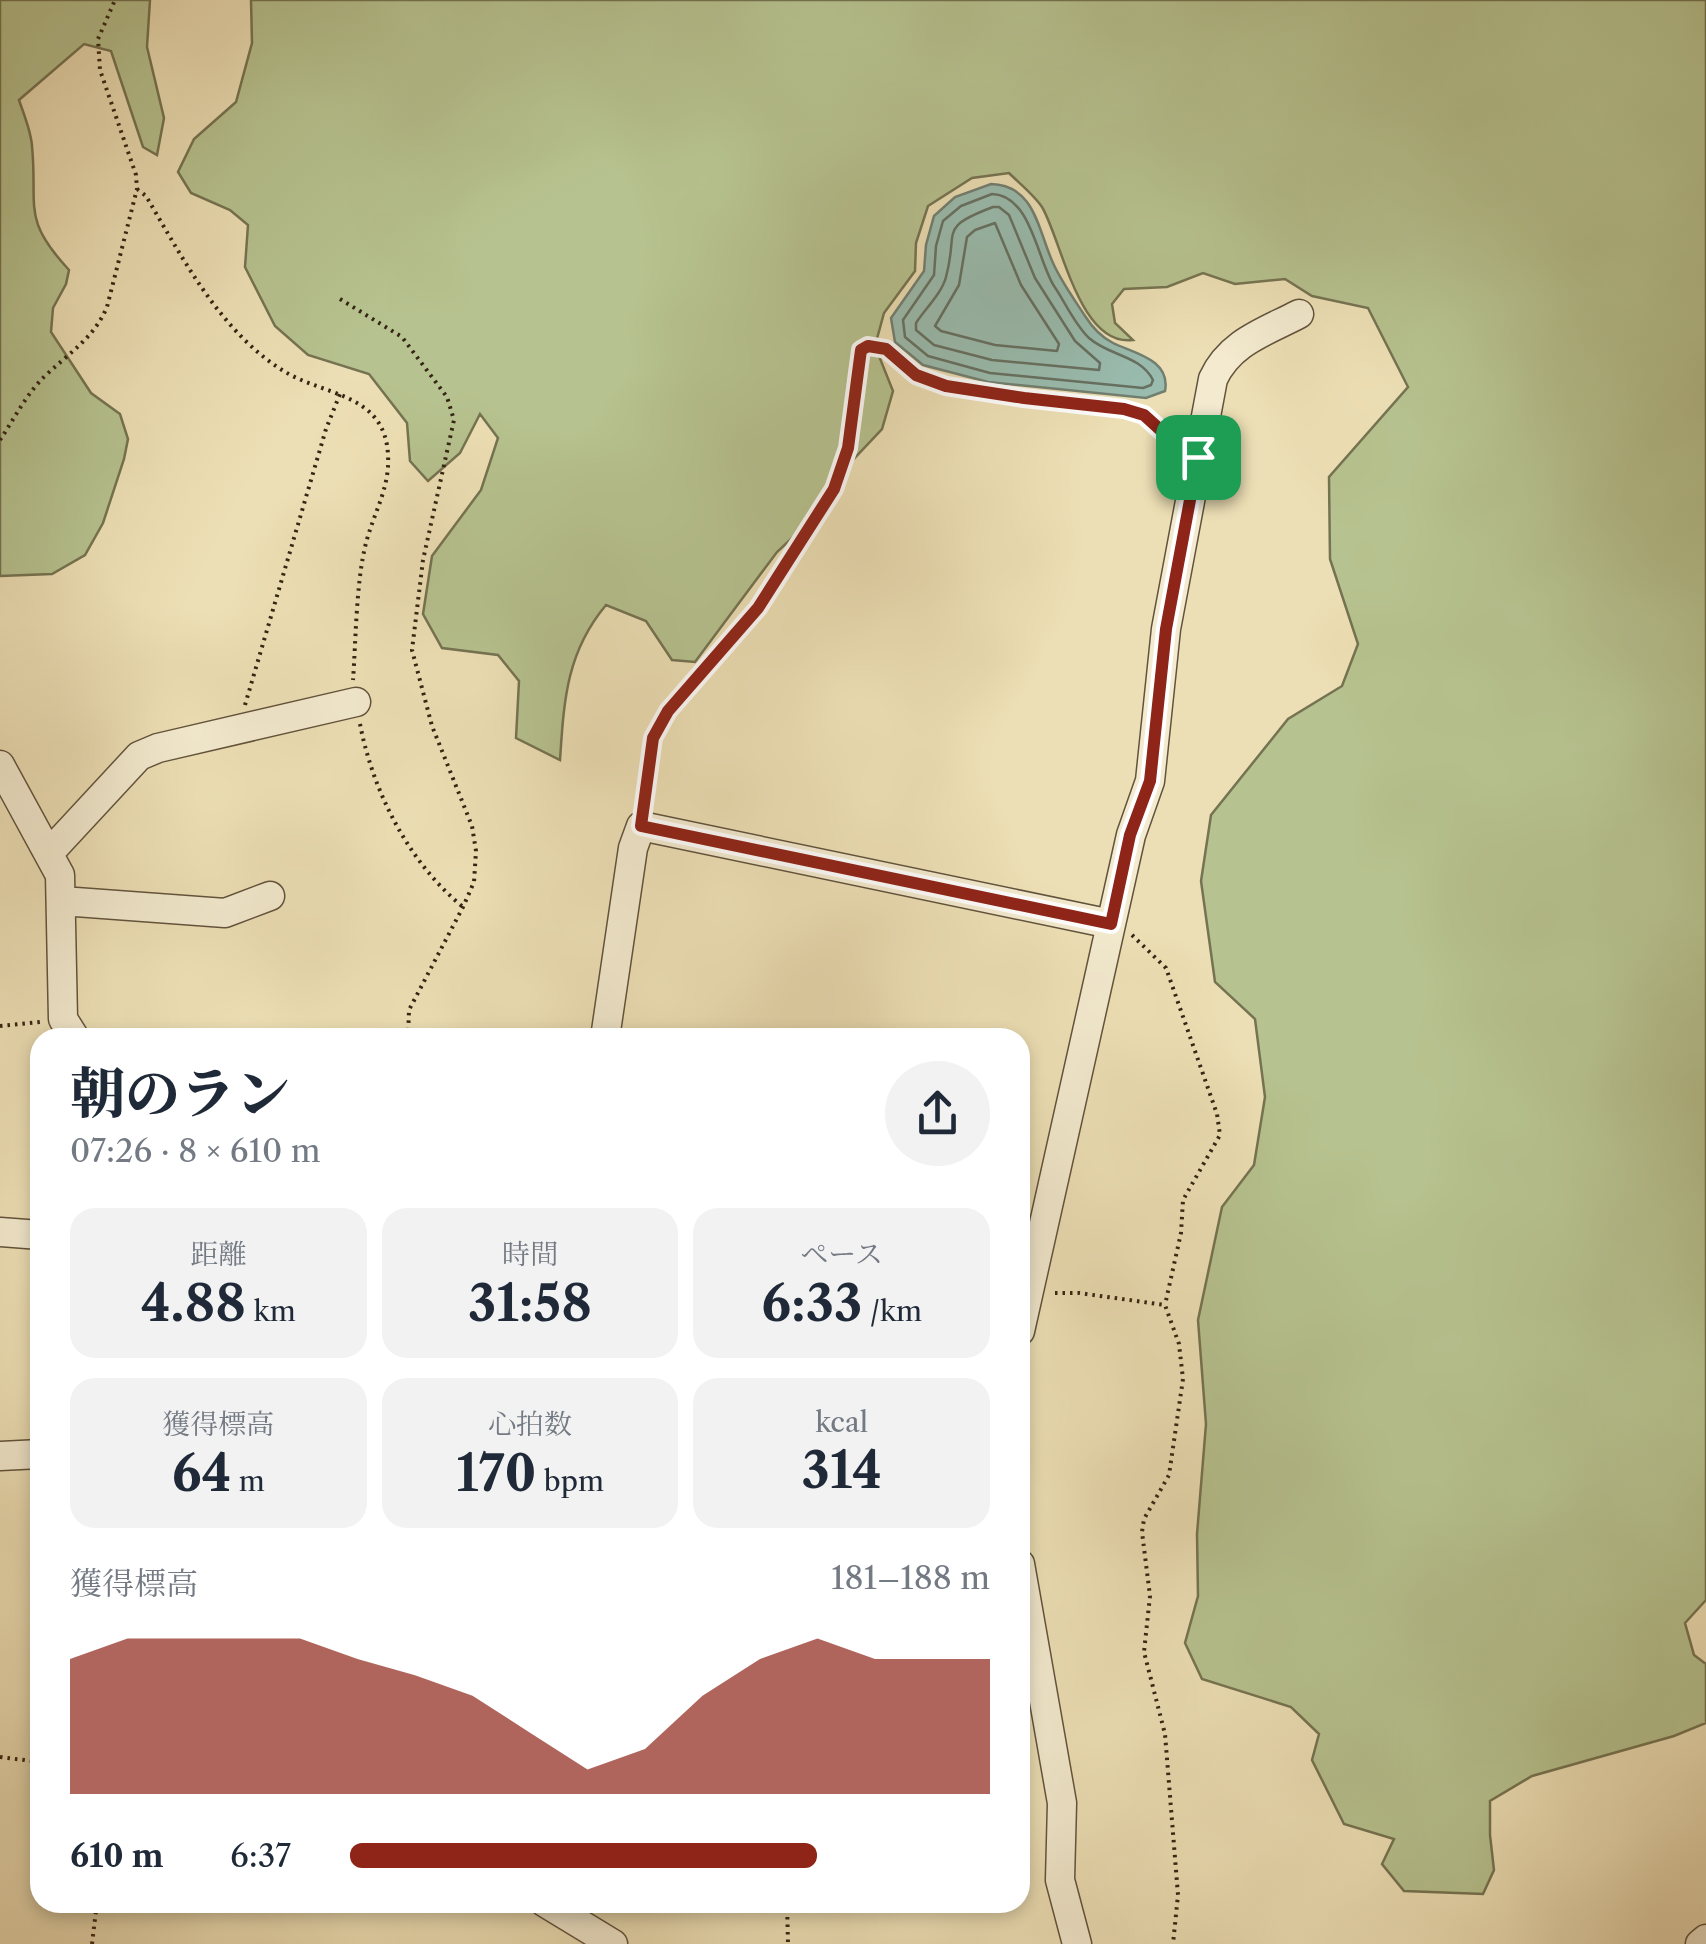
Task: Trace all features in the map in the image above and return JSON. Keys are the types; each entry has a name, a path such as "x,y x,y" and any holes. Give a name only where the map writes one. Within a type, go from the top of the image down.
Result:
{"street":[{"path":"1030,1292 1130,835 1150,781 1166,629 1213,378 1222,358 1299,314"},
{"path":"50,852 139,756 158,748 356,702"},
{"path":"0,765 60,875 69,1028"},
{"path":"606,1028 633,848 641,826 1111,924"},
{"path":"62,901 225,913 270,896"},
{"path":"0,1232 30,1234"},
{"path":"0,1456 30,1454"},
{"path":"1030,1621 1062,1803 1060,1880 1077,1944"},
{"path":"562,1913 613,1944"},
{"path":"1700,1944 1706,1938"}],"path":[{"path":"0,440 42,378 100,325 137,189 100,70 98,39 115,0"},
{"path":"137,189 146,196 198,282 244,338 282,371 365,406 380,427 388,450 388,484 366,544 353,686 366,754 399,832 463,908"},
{"path":"340,299 402,337 447,397 454,420 423,560 412,650 432,726 472,826 476,851 474,882 409,1010 408,1028"},
{"path":"641,826 653,738 668,711 758,608 834,489 848,448 861,350 868,346 886,349 916,375 946,386 1124,409 1144,415 1188,455 1198,457"},
{"path":"243,730 241,719 326,429 340,394"},
{"path":"1111,924 1127,930 1166,968 1217,1114 1220,1134 1183,1200 1181,1233 1164,1305 1179,1344 1183,1379 1170,1474 1144,1519 1142,1532 1150,1596 1144,1652 1166,1734 1178,1895 1172,1944"},
{"path":"0,1026 69,1028"},
{"path":"1030,1292 1079,1293 1164,1305"},
{"path":"0,1758 30,1761"},
{"path":"92,1944 96,1913"},
{"path":"787,1913 788,1944"}],"green space":[{"path":"0,0 150,0 147,47 164,118 157,155 143,147 111,51 84,44 19,100 31,140 38,224 69,270 53,308 51,332 91,393 120,414 128,439 103,523 85,555 52,574 0,576"},
{"path":"251,0 1706,0 1706,1600 1685,1623 1694,1655 1706,1664 1706,1723 1674,1736 1532,1776 1490,1801 1494,1870 1483,1894 1404,1891 1382,1864 1394,1839 1344,1824 1312,1760 1319,1734 1291,1707 1202,1679 1185,1643 1198,1596 1197,1534 1206,1424 1198,1320 1222,1207 1254,1165 1265,1097 1255,1019 1215,982 1201,881 1211,815 1288,719 1342,686 1358,644 1330,559 1329,477 1408,387 1368,308 1312,296 1285,279 1235,284 1203,273 1167,287 1124,289 1112,304 1115,323 1133,340 1114,338 1086,310 1035,198 1009,173 972,178 928,206 916,243 915,271 884,313 875,346 893,391 882,429 852,461 839,494 777,552 695,662 672,660 646,621 606,605 582,641 575,660 566,698 560,760 516,738 519,681 498,655 442,648 423,614 432,556 481,490 498,438 480,414 460,453 428,481 410,461 407,423 369,374 308,355 275,326 245,267 248,225 230,210 191,193 178,172 194,139 236,102 252,43"}],"water":[{"path":"991,184 1006,186 1026,201 1056,270 1088,320 1109,341 1156,364 1165,380 1165,391 1146,398 988,382 923,365 895,342 891,318 924,271 934,216 955,197"}],"route":[{"path":"868,346 886,349 916,375 946,386 1124,409 1144,415 1188,455 1198,457 1166,629 1150,781 1130,835 1111,924 641,826 653,738 668,711 758,608 834,489 848,448 861,350 868,346"}]}
